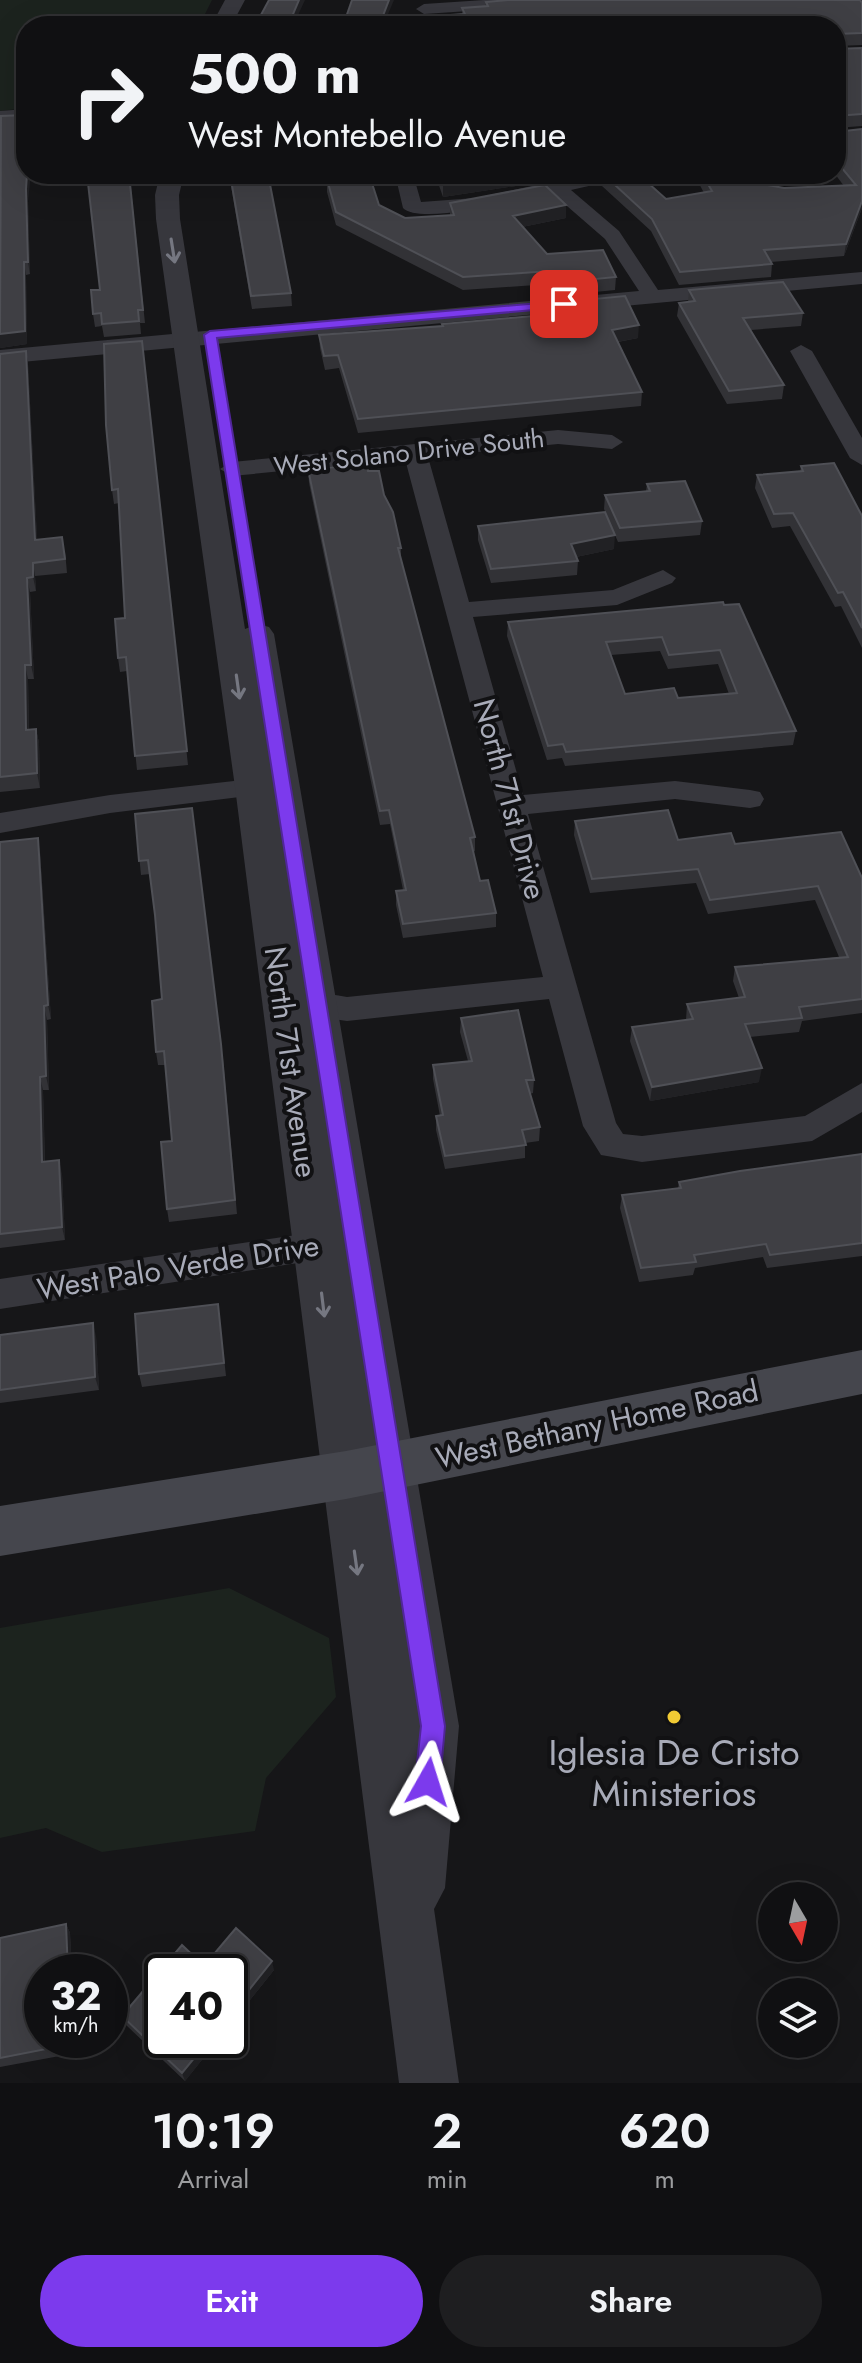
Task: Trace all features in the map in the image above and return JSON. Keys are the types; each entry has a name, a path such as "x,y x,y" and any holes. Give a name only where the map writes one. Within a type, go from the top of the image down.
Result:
{"main road":[{"name":"West Bethany Home Road","path":"0,1531 369,1471 811,1379 862,1372"}],"street":[{"path":"426,4 556,0"},
{"name":"North 71st Avenue","path":"170,184 168,219 198,336"},
{"name":"North 71st Avenue","path":"187,184 198,336 369,1471 410,1951 429,2083"},
{"path":"407,184 413,208 475,204 570,184"},
{"path":"556,187 612,235 653,297"},
{"path":"0,357 198,336 862,278"},
{"path":"801,351 862,458"},
{"name":"West Solano Drive South","path":"219,470 558,437 612,442"},
{"name":"North 71st Drive","path":"414,449 600,1126 613,1146 642,1149 812,1128 862,1095"},
{"path":"459,611 617,597 663,578"},
{"path":"0,823 110,804 268,786"},
{"path":"511,806 675,790 750,799"},
{"path":"301,1006 347,1009 420,991 558,976"},
{"name":"West Palo Verde Drive","path":"0,1294 336,1243"}],"shaded area":[{"path":"0,0 212,0 204,16 16,16 16,109 0,111"},
{"path":"229,1588 329,1638 336,1697 266,1778 255,1831 102,1852 46,1828 0,1838 0,1628"}],"building":[{"path":"269,0 299,0 292,16 260,16"},
{"path":"352,0 389,0 383,16 346,16"},
{"path":"860,0 862,33 846,34 846,16 437,16 465,14 462,8 488,6 486,2"},
{"path":"862,48 862,114 846,115 846,49"},
{"path":"16,115 16,184 26,184 28,262 24,262 25,331 0,334 1,116"},
{"path":"862,129 862,201 846,244 764,250 772,264 680,272 652,219 614,184 649,184 666,199 712,191 708,184 762,184 784,188 856,185 846,173 846,131"},
{"path":"88,184 130,184 143,310 138,310 139,321 102,324 101,313 93,314 91,290 100,290"},
{"path":"232,184 270,184 291,293 251,296"},
{"path":"328,184 372,184 379,205 405,218 454,215 450,203 545,185 566,205 513,216 547,254 603,250 616,277 555,283 550,271 463,277 336,212"},
{"path":"783,282 803,313 743,318 784,385 729,391 679,303 695,301 689,290"},
{"path":"625,296 639,325 612,330 642,392 358,419 338,355 324,356 319,335 568,313 563,302"},
{"path":"142,341 187,751 135,756 126,657 118,658 115,619 125,618 118,489 112,490 106,425 104,344"},
{"path":"26,351 35,540 62,537 65,559 33,563 33,577 27,578 31,665 25,665 26,730 36,729 37,773 0,777 0,354"},
{"path":"834,463 862,516 862,628 843,592 838,593 793,513 774,514 757,475 803,471 801,466"},
{"path":"367,465 368,471 379,471 384,495 393,512 401,548 398,548 475,837 470,838 480,881 488,880 496,913 403,924 396,891 406,890 389,810 380,811 308,469"},
{"path":"685,481 702,521 620,528 605,495 650,491 647,484"},
{"path":"605,512 615,535 571,544 578,561 491,569 478,526"},
{"path":"723,602 724,605 739,604 796,731 566,752 563,744 548,746 508,622","holes":["662,637 669,655 720,650 737,693 678,698 674,688 625,694 606,642"]},
{"path":"192,808 221,1044 235,1200 167,1209 161,1142 172,1141 164,1051 156,1052 152,1001 162,999 148,860 139,861 135,814"},
{"path":"668,810 678,840 731,833 735,844 841,832 862,878 862,999 799,1007 802,1018 745,1024 762,1068 652,1087 632,1027 693,1019 687,1004 745,997 735,967 848,957 818,886 710,900 698,869 592,879 575,821"},
{"path":"38,838 48,1005 44,1006 46,1076 40,1077 42,1162 59,1160 62,1227 0,1234 0,842"},
{"path":"518,1010 534,1080 526,1080 540,1127 522,1130 526,1145 445,1156 436,1116 443,1115 433,1065 472,1061 461,1018"},
{"path":"862,1154 862,1243 770,1255 766,1244 694,1255 696,1262 641,1268 622,1195 681,1188 679,1182 740,1171"},
{"path":"218,1304 224,1363 139,1374 135,1314"},
{"path":"93,1323 95,1377 0,1390 0,1335"},
{"path":"66,1924 67,1954 24,1954 24,2053 0,2058 0,1938"},
{"path":"236,1928 272,1961 248,1991 248,1954 214,1954"},
{"path":"182,1945 191,1954 174,1954"},
{"path":"144,1990 144,2037 128,2022 128,2009"},
{"path":"166,2058 194,2058 182,2073"}],"place":[{"name":"Iglesia De Cristo Ministerios","path":"674,1717"}],"route":[{"path":"428,1782 433,1726 320,1004 210,335 564,304"}]}
